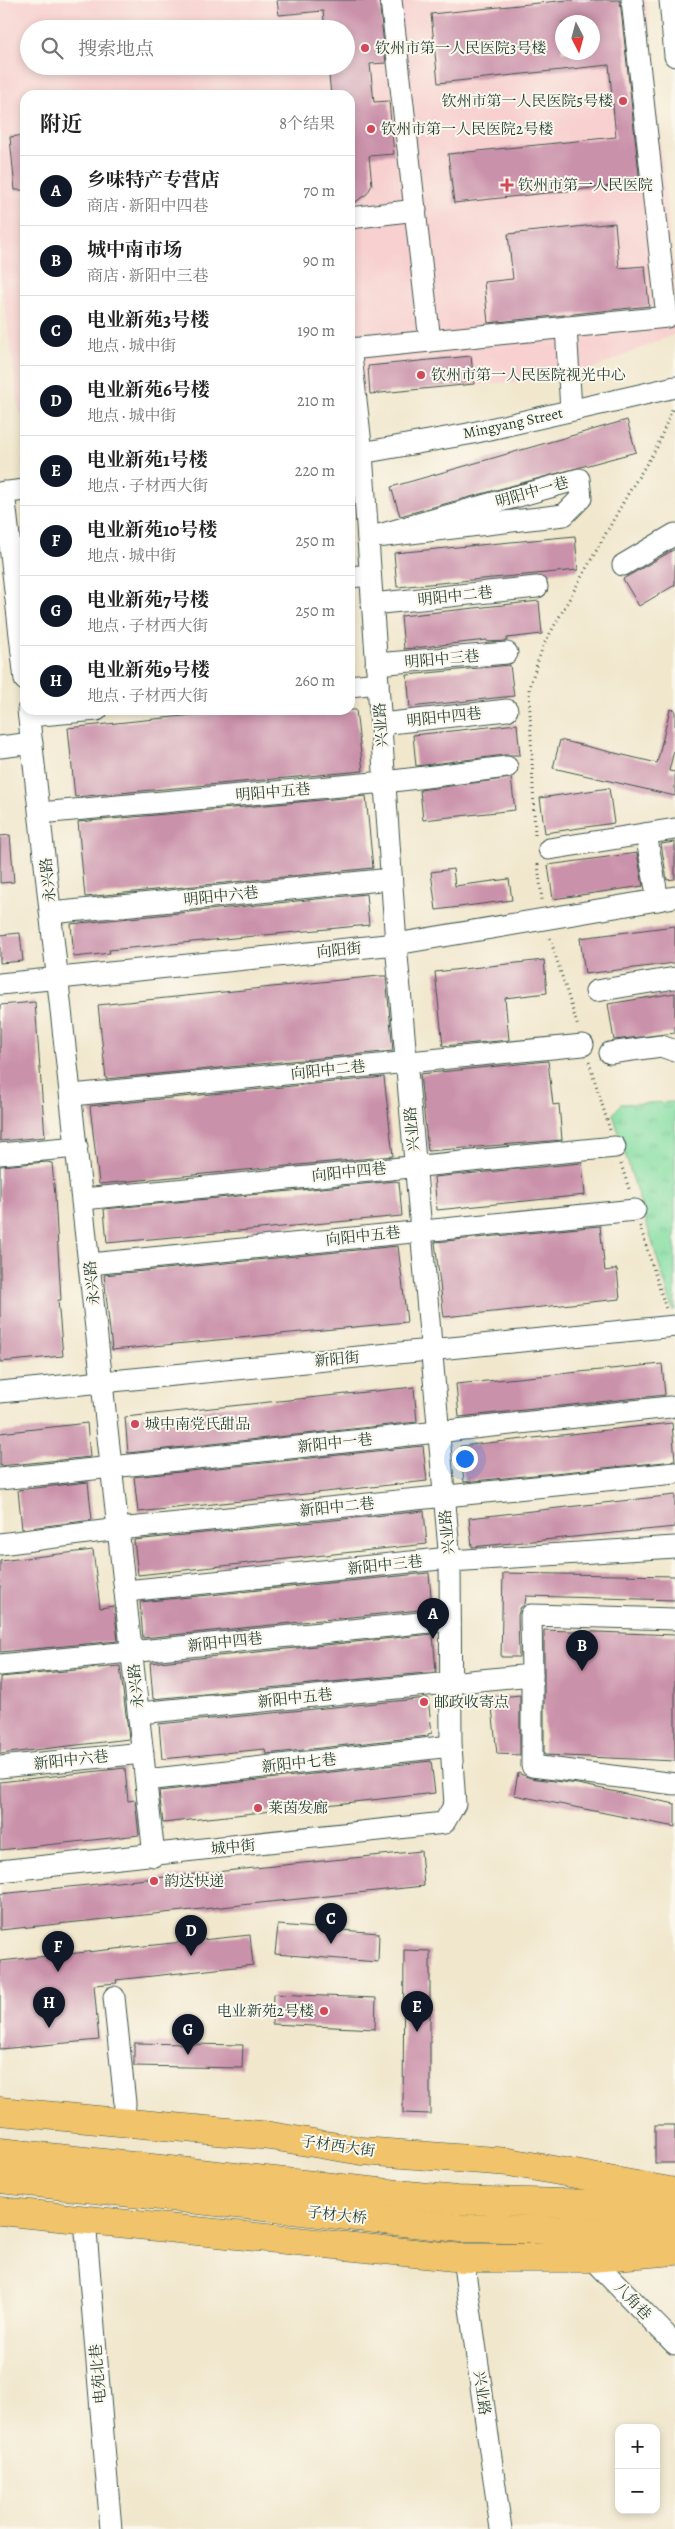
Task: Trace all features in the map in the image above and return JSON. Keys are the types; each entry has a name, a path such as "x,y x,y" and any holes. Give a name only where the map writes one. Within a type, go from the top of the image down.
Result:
{"main road":[{"name":"子材西大街","path":"0,2111 271,2136 362,2152 510,2162 675,2192"},
{"name":"子材大桥","path":"0,2152 456,2200 675,2206"},
{"name":"子材大桥","path":"0,2178 459,2228 675,2233"},
{"path":"0,2211 464,2258 590,2258 675,2252"}],"street":[{"path":"392,0 430,341"},
{"path":"355,348 667,317 632,0"},
{"path":"670,0 675,56"},
{"path":"355,217 416,210"},
{"path":"566,327 571,410"},
{"name":"Mingyang Street","path":"356,454 468,434 675,387"},
{"name":"兴业路","path":"355,436 368,538 360,576 372,604 396,944 450,1562 451,1746 455,1804"},
{"name":"明阳中一巷","path":"579,479 581,498 564,516 368,538 579,479"},
{"path":"20,490 2,492 20,604"},
{"path":"623,565 675,534"},
{"name":"明阳中二巷","path":"372,604 537,587"},
{"name":"明阳中三巷","path":"355,684 377,674 507,653"},
{"name":"明阳中四巷","path":"381,724 507,710"},
{"name":"永兴路","path":"29,715 154,1856"},
{"path":"0,747 32,743"},
{"name":"明阳中五巷","path":"40,814 385,782 506,767"},
{"path":"550,849 675,829"},
{"path":"646,834 666,898"},
{"name":"明阳中六巷","path":"51,912 391,879"},
{"name":"向阳街","path":"0,984 396,944 666,898"},
{"path":"596,991 675,978"},
{"name":"向阳中二巷","path":"72,1095 583,1045"},
{"path":"610,1053 661,1046 675,1051"},
{"path":"0,1154 77,1146"},
{"name":"向阳中四巷","path":"83,1198 616,1147"},
{"name":"向阳中五巷","path":"90,1264 635,1210"},
{"name":"新阳街","path":"0,1392 675,1326"},
{"name":"新阳中一巷","path":"0,1479 670,1407"},
{"name":"新阳中二巷","path":"0,1544 119,1529 675,1473"},
{"name":"新阳中三巷","path":"126,1591 440,1559 450,1562 675,1547"},
{"path":"675,1619 531,1615 532,1766 675,1784"},
{"name":"新阳中四巷","path":"0,1665 450,1620"},
{"name":"新阳中五巷","path":"139,1713 532,1675"},
{"name":"新阳中七巷","path":"146,1780 451,1746"},
{"name":"新阳中六巷","path":"0,1767 143,1753"},
{"name":"城中街","path":"0,1871 444,1824 455,1804"},
{"path":"114,1997 125,2103 124,2122"},
{"name":"电苑北巷","path":"85,2220 111,2529"},
{"name":"兴业路","path":"464,2258 501,2529"},
{"name":"八角巷","path":"590,2258 675,2344"}],"shaded area":[{"name":"钦州市第一人民医院","path":"0,0 647,0 675,293 675,334 570,378 355,394 355,90 20,90 20,413 0,274"}],"green space":[{"path":"675,1102 675,1310 673,1310 613,1114 621,1104"}],"building":[{"path":"277,0 379,0 386,63 370,64 374,102 389,101 394,154 369,156 372,185 367,194 355,202 355,90 330,90 329,75 355,75 355,20 324,20 323,11 279,15"},
{"path":"568,0 620,0 640,183 454,203 448,154 616,137 609,65 438,83 431,14"},
{"path":"20,136 20,190 15,190 10,137"},
{"path":"615,223 619,268 645,266 649,306 488,323 484,282 513,279 508,234"},
{"name":"钦州市第一人民医院视光中心","path":"471,356 474,384 370,394 368,366"},
{"path":"627,420 636,452 400,516 391,487"},
{"path":"575,536 578,570 397,587 394,553"},
{"path":"675,549 675,585 639,606 623,579"},
{"path":"539,601 542,634 507,638 507,641 487,642 487,640 404,649 401,616"},
{"path":"510,665 514,696 410,707 407,675"},
{"path":"670,709 675,710 675,746 669,771 675,772 675,796 553,768 560,740 657,763"},
{"path":"356,710 363,771 75,797 68,728 193,715 355,715"},
{"path":"517,724 520,755 505,755 416,766 413,735"},
{"path":"511,778 515,810 423,820 420,790"},
{"path":"609,788 614,823 545,833 540,798"},
{"path":"366,796 373,868 85,897 78,822"},
{"path":"10,835 14,882 0,883 0,836"},
{"path":"675,842 675,879 667,880 661,844"},
{"path":"637,853 643,886 553,899 548,865"},
{"path":"453,869 455,886 509,879 512,900 436,910 431,872"},
{"path":"366,894 369,925 109,950 110,953 74,957 71,924"},
{"path":"675,926 675,963 585,974 580,938"},
{"path":"20,933 23,961 0,963 0,935"},
{"path":"544,960 547,993 505,998 509,1040 443,1046 435,972"},
{"path":"386,976 393,1051 106,1079 98,1005"},
{"path":"675,993 675,1033 614,1040 608,1004"},
{"path":"35,1002 45,1137 0,1141 0,1005"},
{"path":"548,1061 553,1105 559,1104 562,1140 428,1151 420,1074"},
{"path":"384,1077 393,1156 99,1184 90,1106"},
{"path":"52,1163 55,1196 61,1300 58,1300 63,1356 0,1362 0,1166"},
{"path":"582,1163 585,1195 437,1210 434,1177"},
{"path":"399,1182 402,1216 107,1243 104,1209"},
{"path":"600,1226 605,1271 617,1269 620,1299 444,1317 435,1242"},
{"path":"398,1246 407,1322 112,1350 104,1275"},
{"path":"662,1364 665,1395 459,1417 456,1384"},
{"path":"414,1387 417,1422 128,1453 125,1417"},
{"path":"87,1423 90,1457 0,1466 0,1433"},
{"path":"672,1423 675,1461 464,1482 460,1446"},
{"path":"423,1446 427,1481 138,1512 134,1477"},
{"path":"88,1482 92,1520 22,1529 18,1490"},
{"path":"675,1495 675,1527 472,1547 469,1518"},
{"path":"424,1511 427,1544 138,1575 134,1540"},
{"path":"93,1550 100,1608 114,1606 118,1641 0,1652 0,1561"},
{"path":"429,1573 432,1607 430,1609 143,1638 140,1602"},
{"path":"503,1573 675,1576 675,1600 526,1596 525,1604 520,1608 518,1615 519,1657 501,1657"},
{"path":"544,1630 675,1635 675,1761 544,1755"},
{"path":"433,1634 436,1672 153,1699 150,1663"},
{"path":"120,1666 129,1739 0,1754 0,1677"},
{"path":"520,1695 520,1755 497,1754 491,1698"},
{"path":"428,1698 432,1733 428,1734 428,1736 266,1754 265,1749 162,1759 159,1724"},
{"path":"431,1761 435,1793 163,1823 159,1791"},
{"path":"125,1768 128,1801 135,1800 139,1835 0,1850 0,1782"},
{"path":"518,1773 530,1778 578,1784 675,1804 675,1827 514,1795"},
{"path":"421,1851 424,1886 0,1930 0,1894"},
{"path":"278,1925 379,1933 378,1962 275,1954"},
{"path":"250,1935 253,1965 116,1980 117,1983 94,1985 99,2040 0,2049 0,1961"},
{"path":"404,1950 430,1951 430,2114 403,2113"},
{"name":"电业新苑2号楼","path":"273,1994 376,1998 375,2029 272,2024"},
{"path":"134,2043 243,2045 242,2068 134,2066"},
{"path":"655,2125 675,2125 675,2163 655,2163"}],"place":[{"name":"钦州市第一人民医院3号楼","path":"365,48"},
{"name":"钦州市第一人民医院5号楼","path":"623,101"},
{"name":"钦州市第一人民医院2号楼","path":"371,129"},
{"name":"钦州市第一人民医院","path":"507,185"},
{"name":"钦州市第一人民医院视光中心","path":"421,375"},
{"name":"城中南党氏甜品","path":"135,1424"},
{"name":"乡味特产专营店","path":"433,1639"},
{"name":"城中南市场","path":"582,1671"},
{"name":"邮政收寄点","path":"424,1702"},
{"name":"莱茵发廊","path":"258,1808"},
{"name":"韵达快递","path":"154,1881"},
{"name":"电业新苑3号楼","path":"331,1944"},
{"name":"电业新苑6号楼","path":"191,1956"},
{"name":"电业新苑10号楼","path":"58,1972"},
{"name":"电业新苑2号楼","path":"324,2011"},
{"name":"电业新苑9号楼","path":"49,2028"},
{"name":"电业新苑1号楼","path":"417,2032"},
{"name":"电业新苑7号楼","path":"188,2055"}]}
